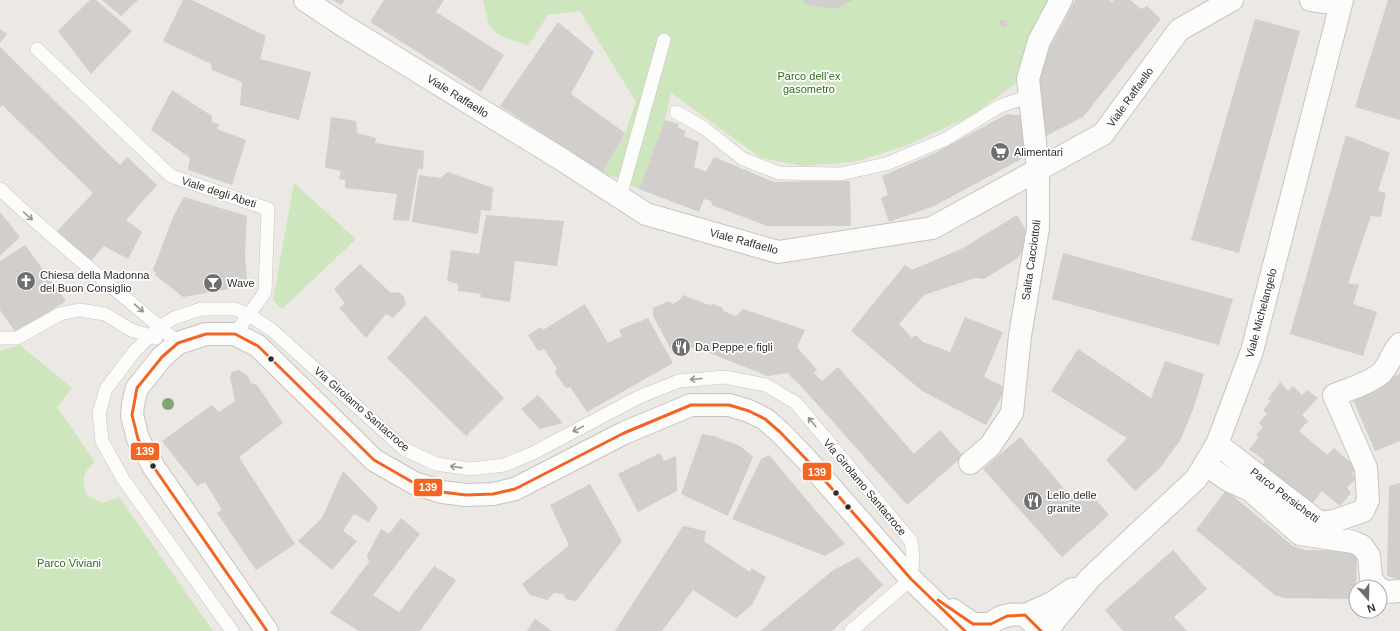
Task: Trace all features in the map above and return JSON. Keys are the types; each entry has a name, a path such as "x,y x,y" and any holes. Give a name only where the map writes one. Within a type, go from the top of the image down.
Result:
{"street":[{"name":"Viale Raffaello","path":"306,0 344,26 646,214 778,252 932,228 1103,134 1179,30 1232,0"},
{"name":"Salita Cacciottoli","path":"970,463 990,446 1012,413 1020,336 1038,228 1038,170 1028,79 1039,41 1061,0"},
{"path":"1311,0 1341,2"},
{"name":"Viale Michelangelo","path":"1090,578 1196,479 1206,465 1217,444 1252,351 1341,2"},
{"path":"267,631 155,469 138,439 134,426 133,404 137,388 162,357 178,343 206,334 235,334 258,346 374,460 414,483 442,492 466,495 493,494 515,489 624,433 691,405 729,405 749,411 765,419 780,432 806,459 918,585 965,631"},
{"name":"Parco Persichetti","path":"1217,444 1320,524 1363,511 1368,500 1366,468 1334,395 1370,380 1384,370 1393,351 1400,344"},
{"name":"Parco Persichetti","path":"1206,465 1228,480 1250,490 1300,534 1353,542 1362,546 1369,556 1372,579"},
{"path":"918,585 973,624 989,627 997,619 1007,615 1025,615 1052,602 1090,578"},
{"path":"1048,631 1055,620 1090,578"},
{"path":"1388,592 1400,591"},
{"path":"1025,615 1041,631"}],"lane":[{"path":"620,197 664,40"},
{"name":"Viale degli Abeti","path":"37,49 171,176 268,209 265,292 235,334"},
{"path":"676,112 704,128 743,159 779,173 840,174 886,164 946,138 1000,106 1030,96"},
{"path":"0,189 30,217 178,343"},
{"name":"Via Girolamo Santacroce","path":"232,631 124,480 102,441 99,413 106,389 148,336 174,318 201,309 235,310 249,315 272,330 404,449 436,464 471,469 504,465 533,453 639,397 679,380 724,377 766,385 796,403 911,541 918,585"},
{"path":"0,338 17,338 60,314 80,310 105,314 132,330 148,336 178,343"},
{"path":"851,631 918,585"}],"green space":[{"name":"Parco dell’ex gasometro","path":"483,0 1054,0 1019,81 971,116 905,146 854,162 804,166 761,158 671,93 665,120 639,189 603,172 625,133 636,102 580,11 548,15 528,46 499,35 489,26"},
{"path":"294,183 356,239 282,309 273,300"},
{"name":"Parco Viviani","path":"20,345 72,388 57,407 95,462 85,473 84,486 88,496 102,503 119,497 213,631 0,631 0,351"}],"building":[{"path":"90,0 96,0 132,31 91,74 58,31"},
{"path":"102,0 138,0 121,16"},
{"path":"183,0 192,0 266,36 260,59 311,72 299,120 240,105 242,82 212,70 211,64 163,41"},
{"path":"333,0 345,0 341,5"},
{"path":"384,0 444,0 436,12 504,55 481,92 370,22"},
{"path":"802,0 853,0 837,8 826,8 808,5"},
{"path":"1075,0 1109,0 1112,2 1114,0 1130,0 1141,9 1147,6 1161,19 1083,117 1044,137 1038,70"},
{"path":"1388,0 1400,0 1400,120 1355,107"},
{"path":"1255,19 1300,31 1239,253 1191,240"},
{"path":"1000,20 1007,21 1007,27 999,26"},
{"path":"558,22 594,52 571,94 625,133 603,172 500,106"},
{"path":"0,29 7,34 0,43"},
{"path":"0,47 120,165 127,157 157,185 126,220 142,232 128,259 104,246 90,262 57,231 93,193 2,105 0,108"},
{"path":"172,90 212,116 212,122 219,124 217,129 246,140 232,185 188,170 190,158 151,130"},
{"path":"1007,114 1026,116 1027,150 1020,160 934,206 889,222 881,198 888,195 882,176 935,153"},
{"path":"331,117 356,121 357,133 376,138 375,143 424,151 423,169 418,169 409,221 393,220 397,194 345,188 345,180 339,179 341,171 325,168"},
{"path":"665,120 679,124 678,128 686,131 684,136 699,142 694,167 706,172 714,157 774,182 850,181 851,226 767,226 712,205 711,201 704,199 699,212 639,189"},
{"path":"1346,135 1390,153 1378,191 1386,193 1381,217 1371,216 1348,283 1359,285 1353,304 1377,312 1363,356 1290,334"},
{"path":"448,172 493,188 491,211 481,210 478,234 412,222 419,175 440,178"},
{"path":"184,197 247,216 245,254 247,282 241,287 183,297 155,275 156,273 153,270 173,217"},
{"path":"0,212 20,237 0,256"},
{"path":"486,215 564,221 557,266 515,261 510,302 480,297 481,294 458,291 458,284 447,281 451,250 479,254"},
{"path":"1017,215 1027,232 1024,248 1018,258 984,279 975,278 924,295 899,324 912,338 916,335 923,342 950,352 965,317 1003,332 984,377 1006,388 986,425 922,391 851,331 905,265 912,270 963,248"},
{"name":"Chiesa della Madonna del Buon Consiglio","path":"25,245 66,301 16,333 0,310 0,261"},
{"path":"1063,253 1233,299 1219,345 1052,299"},
{"path":"360,264 391,293 399,292 404,297 406,304 393,318 386,314 366,338 339,308 345,303 334,289"},
{"path":"683,295 709,305 713,304 723,308 723,311 736,316 743,309 805,330 797,347 817,370 814,373 822,381 838,367 914,454 940,430 963,456 907,505 801,386 787,373 768,376 694,347 674,355 653,316 653,308 669,301 673,304 680,300"},
{"path":"585,304 608,343 622,336 619,330 648,318 673,363 587,412 570,387 566,388 555,373 557,369 544,349 538,351 528,335 541,327 543,330"},
{"path":"425,315 504,398 466,436 387,358"},
{"path":"1078,349 1151,398 1165,361 1204,374 1194,407 1181,439 1160,468 1135,491 1106,460 1127,438 1051,391"},
{"path":"239,370 247,375 251,383 257,385 283,423 239,457 295,544 256,570 217,513 222,510 205,482 197,486 162,441 212,405 219,412 235,401 230,378 232,372"},
{"path":"1400,374 1400,441 1375,451 1351,395"},
{"path":"1280,382 1288,391 1293,386 1302,395 1307,390 1318,398 1302,415 1308,421 1299,431 1327,455 1334,448 1357,468 1352,474 1357,477 1347,488 1351,493 1340,506 1322,491 1309,508 1261,468 1265,461 1249,449 1259,437 1256,435 1263,427 1259,423 1267,414 1263,410 1271,401 1268,399"},
{"path":"538,395 563,423 540,429 521,409"},
{"path":"702,434 714,436 740,446 753,457 728,516 681,494"},
{"path":"1020,437 1074,500 1087,489 1109,515 1062,557 983,469"},
{"path":"660,453 664,461 676,456 677,491 638,512 618,474"},
{"path":"769,455 845,544 825,556 732,519 761,459"},
{"path":"343,471 378,507 369,522 354,514 343,531 357,541 332,570 298,541 322,518"},
{"path":"1400,483 1400,580 1387,576 1389,486"},
{"path":"590,484 622,541 576,601 566,599 563,594 554,593 547,600 530,595 522,584 569,545 550,505"},
{"path":"1226,490 1293,546 1305,550 1357,551 1356,579 1348,579 1348,599 1284,598 1275,595 1196,530"},
{"path":"401,518 420,534 373,595 399,612 434,566 456,580 420,631 359,631 330,613 369,562 367,556 381,529 389,534"},
{"path":"683,526 706,531 704,541 750,572 751,568 766,577 752,605 736,618 693,590 662,631 615,631"},
{"path":"1173,550 1207,589 1174,617 1187,631 1123,631 1105,610"},
{"path":"858,557 883,585 832,631 760,631 832,571"},
{"path":"535,619 552,631 527,631"}],"transit line":[{"name":"139","path":"267,631 155,469 138,439 132,415 137,388 162,357 178,343 206,334 235,334 258,346 374,460 414,483 442,492 466,495 493,494 515,489 624,433 691,405 729,405 749,411 765,419 780,432 806,459 911,579 965,631"},
{"name":"139","path":"938,600 973,624 991,624 1007,616 1025,615 1041,631"}],"place":[{"name":"Alimentari","path":"1000,152"},
{"name":"Chiesa della Madonna del Buon Consiglio","path":"26,281"},
{"name":"Wave","path":"213,283"},
{"name":"Da Peppe e figli","path":"681,347"},
{"name":"Lello delle granite","path":"1033,501"}]}
